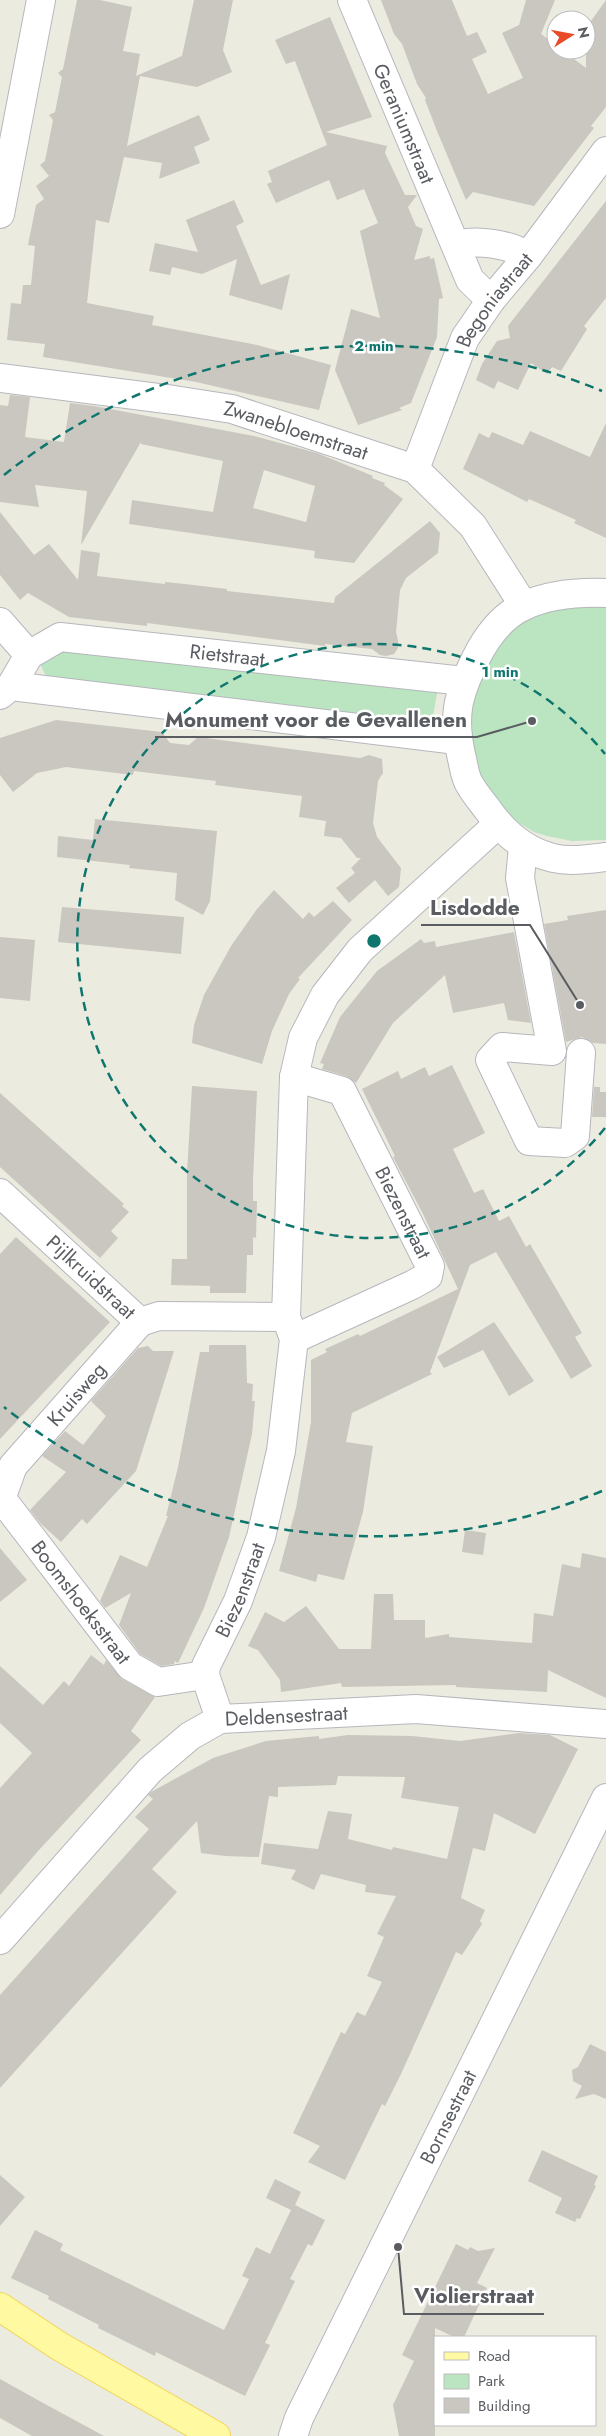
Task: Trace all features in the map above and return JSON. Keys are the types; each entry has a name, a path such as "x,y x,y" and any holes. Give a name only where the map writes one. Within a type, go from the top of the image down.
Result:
{"main road":[{"path":"0,2308 59,2346 216,2436"}],"street":[{"path":"0,214 41,0"},
{"name":"Geraniumstraat","path":"352,0 470,280 491,300"},
{"name":"Begoniastraat","path":"415,469 465,338 491,300 528,256 606,151"},
{"path":"456,245 470,241 518,250 528,256"},
{"name":"Zwanebloemstraat","path":"0,378 232,409 415,469 473,526 524,606"},
{"path":"606,593 586,592 549,597 524,606 502,619 483,644 464,681 456,711 457,740 468,784 498,824 523,847 555,858 585,860 606,857"},
{"path":"0,622 29,655"},
{"name":"Rietstraat","path":"457,740 5,690 29,655 60,636 464,681"},
{"name":"Biezenstraat","path":"205,1675 206,1666 238,1601 261,1537 281,1451 290,1328 294,1077 303,1038 325,995 360,950 498,824"},
{"path":"523,847 520,878 552,1051 502,1047 490,1060 529,1141 565,1144 575,1136 582,1053"},
{"name":"Biezenstraat","path":"290,1328 412,1285 428,1276 430,1266 342,1090 294,1077"},
{"name":"Pijlkruidstraat","path":"0,1193 140,1322 159,1316 290,1328"},
{"name":"Kruisweg","path":"6,1459 140,1322"},
{"path":"1,1501 6,1459"},
{"name":"Boomshoeksstraat","path":"1,1501 130,1666 158,1682 205,1675"},
{"path":"205,1675 220,1719"},
{"name":"Deldensestraat","path":"0,1940 150,1770 190,1736 220,1719 416,1709 606,1724"},
{"name":"Bornsestraat","path":"293,2436 299,2418 606,1798"}],"green space":[{"path":"554,605 606,605 606,840 572,841 547,836 534,832 511,818 479,781 466,741 472,682 505,635 522,619"},
{"path":"56,646 438,688 431,727 47,678 41,666 46,654"}],"building":[{"path":"77,0 100,0 132,7 123,51 140,54 136,76 182,56 194,0 233,0 223,50 232,72 197,87 140,76 127,146 199,115 210,140 194,147 200,163 159,179 162,163 124,157 109,223 96,220 87,303 154,316 152,325 257,345 331,365 319,410 196,382 43,357 45,344 7,340 11,303 21,304 23,285 31,285 35,246 28,245 36,205 44,199 36,186 49,176 40,165 45,161 53,120 49,115 55,112 62,77 58,73 63,69"},
{"path":"381,0 452,0 467,36 477,32 487,52 472,59 488,94 523,78 502,33 519,25 526,0 555,0 551,10 546,10 546,22 541,34 546,38 546,60 575,60 586,68 586,60 596,60 596,14 606,0 606,107 591,126 594,128 534,206 473,192 466,200 437,131 425,100 426,98 417,84 402,44 394,34"},
{"path":"330,17 372,117 326,132 387,146 385,153 405,195 417,195 408,207 416,226 423,229 414,260 430,256 430,259 434,258 443,298 439,299 437,337 411,403 399,408 402,410 358,425 335,370 351,309 380,318 360,231 378,223 364,189 337,200 329,180 276,203 267,184 272,182 268,171 327,145 295,61 286,64 275,40"},
{"path":"234,200 244,222 236,226 261,285 290,274 282,310 229,295 237,259 202,274 172,267 170,275 149,271 155,243 198,252 186,220"},
{"path":"606,201 606,298 584,326 587,329 561,371 552,367 547,374 531,363 518,390 498,381 494,389 476,380 482,364 497,341 510,338 508,326"},
{"path":"10,395 30,397 25,437 64,442 70,403 254,436 317,453 373,476 372,478 385,483 384,485 403,499 354,563 314,558 315,551 129,524 132,500 213,512 223,461 141,444 141,442 81,545 87,491 35,485 39,507 0,502 0,405 8,406","holes":["264,470 315,486 306,522 253,508"]},
{"path":"606,423 606,538 574,523 576,520 529,499 527,502 463,469 479,433 489,438 492,432 523,445 530,431 590,457"},
{"path":"0,512 34,555 49,544 78,580 81,550 100,553 97,576 165,584 165,582 185,584 227,589 227,591 334,603 335,597 430,521 440,533 438,553 406,578 400,590 396,632 398,648 394,654 386,656 380,655 372,649 325,644 325,646 147,623 147,626 69,617 28,593 20,600 0,575"},
{"path":"56,720 162,732 170,743 189,745 198,737 360,758 369,755 382,759 383,773 378,781 373,823 377,837 401,868 399,887 388,896 375,880 349,903 336,888 355,873 351,868 361,858 357,858 341,838 324,836 326,821 299,817 302,796 215,785 216,781 134,771 133,775 66,767 37,773 13,792 0,775 0,738"},
{"path":"95,819 217,831 210,901 203,915 175,900 177,873 129,868 130,865 57,857 58,836 93,840"},
{"path":"274,890 303,919 309,912 314,917 333,901 352,920 298,978 300,979 289,994 272,1031 262,1064 192,1043 194,1025 204,995 231,946 257,909"},
{"path":"62,907 184,917 181,954 58,942"},
{"path":"606,910 606,1044 593,1043 582,1037 566,1042 544,924 568,920 567,916"},
{"path":"514,932 531,1023 508,1020 504,1003 453,1013 445,975 393,1023 356,1083 346,1076 322,1069 324,1064 320,1063 340,1017 377,971 421,939 424,943 435,941 436,947"},
{"path":"0,937 35,940 30,1001 0,998"},
{"path":"452,1065 485,1133 453,1149 474,1193 483,1189 499,1221 509,1216 526,1247 530,1244 582,1333 575,1337 592,1366 571,1379 496,1252 470,1265 430,1372 432,1374 352,1413 346,1442 373,1446 363,1512 344,1580 318,1574 316,1582 279,1571 296,1508 311,1422 311,1360 327,1352 325,1349 358,1334 360,1336 458,1289 362,1089 398,1071 401,1079 425,1067 429,1076"},
{"path":"192,1086 257,1091 253,1180 253,1201 257,1201 256,1238 253,1237 253,1255 247,1255 246,1293 210,1293 210,1286 171,1285 172,1259 187,1259 187,1174"},
{"path":"594,1087 600,1087 600,1092 606,1092 606,1117 592,1117"},
{"path":"0,1093 124,1204 122,1206 129,1212 111,1231 118,1238 100,1258 0,1167"},
{"path":"16,1237 110,1322 0,1439 0,1254"},
{"path":"494,1322 534,1381 509,1396 483,1350 444,1368 437,1357"},
{"path":"209,1345 246,1345 247,1383 253,1384 252,1401 255,1401 252,1434 229,1537 204,1608 178,1663 175,1661 174,1664 161,1666 140,1654 119,1625 131,1593 105,1608 100,1601 120,1555 147,1567 168,1516 166,1516 178,1467 200,1352 209,1352"},
{"path":"148,1346 153,1351 174,1351 136,1471 87,1524 82,1519 61,1542 40,1523 30,1510 66,1472 42,1456 65,1431 83,1445 106,1416 91,1401 138,1348"},
{"path":"465,1530 486,1533 483,1555 462,1552"},
{"path":"0,1548 27,1580 0,1602"},
{"path":"582,1553 606,1558 606,1698 548,1670 547,1692 456,1687 456,1685 342,1687 341,1683 281,1692 280,1680 258,1650 248,1646 265,1612 284,1622 306,1606 339,1649 371,1649 374,1594 393,1594 394,1620 425,1620 425,1638 449,1634 449,1637 532,1643 534,1613 553,1616 562,1564 580,1568"},
{"path":"91,1655 104,1665 106,1660 122,1679 155,1697 131,1731 141,1740 0,1895 0,1788 32,1753 0,1723 0,1666 43,1705 64,1681 69,1686"},
{"path":"519,1733 550,1735 578,1749 535,1834 494,1813 485,1851 473,1848 461,1898 485,1910 480,1921 482,1924 462,1955 456,1952 401,2074 385,2106 382,2104 345,2180 308,2162 320,2146 293,2133 341,2032 345,2034 357,2012 365,2016 382,1982 367,1976 384,1937 377,1934 396,1896 365,1892 366,1885 321,1874 314,1890 291,1879 296,1870 261,1864 264,1843 318,1849 328,1811 352,1814 348,1839 392,1850 393,1847 447,1859 459,1807 401,1798 405,1777 338,1776 336,1785 278,1787 278,1797 269,1796 259,1857 201,1853 197,1821 152,1869 177,1892 0,2088 0,1995 149,1829 135,1817 153,1799 148,1795 151,1792 213,1758 266,1741 319,1736 319,1739 348,1735 412,1736 460,1741"},
{"path":"590,2044 606,2052 606,2099 594,2094 575,2099 582,2086 573,2081 572,2070 578,2067"},
{"path":"542,2150 598,2176 594,2185 596,2186 580,2219 577,2218 575,2222 555,2213 562,2198 528,2181"},
{"path":"0,2175 25,2197 0,2226"},
{"path":"275,2179 301,2192 295,2205 325,2220 312,2246 308,2244 290,2279 295,2281 265,2343 270,2345 245,2396 156,2352 155,2356 98,2328 99,2325 48,2299 49,2296 11,2278 35,2230 63,2244 60,2250 224,2330 249,2279 242,2276 256,2247 270,2254 291,2210 266,2198"},
{"path":"456,2244 468,2250 470,2247 478,2251 495,2248 477,2283 487,2288 464,2336 452,2336 435,2328 435,2436 399,2436 393,2405 414,2361 402,2355"},
{"path":"0,2379 104,2436 32,2436 0,2418"}],"place":[{"name":"Monument voor de Gevallenen","path":"532,721"},
{"name":"Lisdodde","path":"580,1005"},
{"name":"Violierstraat","path":"398,2247"}]}
